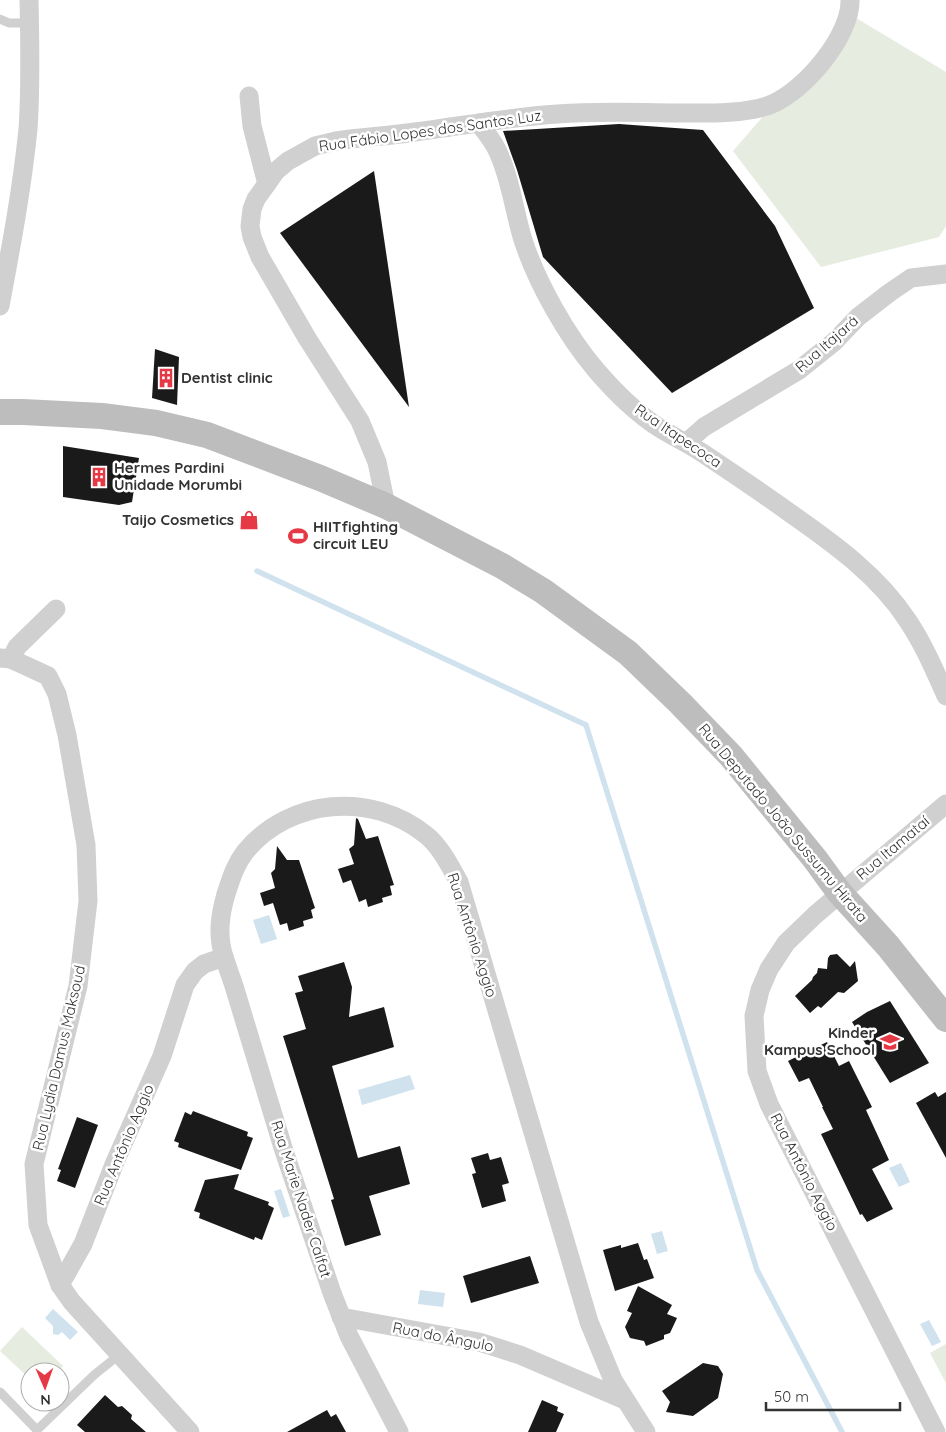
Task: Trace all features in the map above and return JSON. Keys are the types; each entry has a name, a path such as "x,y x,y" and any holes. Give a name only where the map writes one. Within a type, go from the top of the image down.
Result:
{"main road":[{"name":"Rua Deputado João Sussumu Hirata","path":"0,412 102,416 156,423 207,435 320,478 386,506 502,566 550,596 628,653 731,756 815,859 839,892 888,946 946,1020"}],"street":[{"path":"0,306 24,170 29,108 29,0"},
{"name":"Rua Fábio Lopes dos Santos Luz","path":"386,506 377,462 360,421 298,322 260,257 252,237 250,226 252,209 256,199 276,171 288,160 325,142 556,114 724,112 742,111 772,104 792,92 826,58 840,38 851,8 850,0"},
{"path":"250,96 252,126 267,184"},
{"name":"Rua Itapecoca","path":"479,124 497,149 508,174 524,241 540,280 573,341 597,371 640,414 659,428 687,442 831,541 867,573 908,620 927,653 946,696"},
{"name":"Rua Itajará","path":"687,442 704,427 799,370 834,342 858,317 912,278 946,274"},
{"path":"6,658 56,609"},
{"name":"Rua Lydia Damus Maksoud","path":"6,658 48,676 57,694 67,735 86,845 88,901 85,942 78,986 34,1164 38,1225 60,1285 72,1302 190,1432"},
{"name":"Rua Itamataí","path":"839,892 946,804"},
{"name":"Rua Antônio Aggio","path":"60,1285 83,1244 115,1162 162,1056 185,985 204,964 224,957 220,938 220,914 234,870 245,853 266,832 276,825 311,811 334,807 359,806 380,810 402,818 428,836 450,866 458,882 590,1322 613,1380 646,1432"},
{"name":"Rua Antônio Aggio","path":"839,892 786,943 769,969 760,990 754,1016 757,1071 769,1104 936,1432"},
{"name":"Rua Marie Nader Calfat","path":"224,957 309,1228 341,1317 399,1432"},
{"name":"Rua do Ângulo","path":"341,1317 479,1342 520,1355 625,1400"}],"lane":[{"path":"0,19 9,23 29,23"},
{"path":"0,1392 38,1431 94,1375 119,1355"}],"shaded area":[{"path":"851,15 946,72 946,226 939,237 821,267 733,151"},
{"path":"22,1327 59,1362 20,1362 20,1370 0,1351"},
{"path":"946,1344 946,1383 930,1353"}],"water":[{"path":"269,915 277,939 261,944 253,920"},
{"path":"410,1075 415,1089 362,1105 358,1090"},
{"path":"901,1163 910,1182 899,1187 889,1168"},
{"path":"281,1189 290,1216 283,1218 274,1191"},
{"path":"662,1231 668,1251 657,1254 651,1234"},
{"path":"420,1290 445,1293 443,1307 418,1304"},
{"path":"53,1309 78,1332 70,1340 62,1332 58,1335 53,1334 53,1326 45,1318"},
{"path":"929,1320 941,1342 932,1346 920,1324"}],"building":[{"path":"619,124 703,130 775,226 814,308 672,393 543,257 517,170 503,131"},
{"path":"374,171 409,407 280,233"},
{"name":"Dentist clinic","path":"155,349 179,357 177,405 152,398"},
{"name":"Hermes Pardini Unidade Morumbi","path":"63,446 139,458 132,502 119,505 63,497"},
{"path":"356,818 366,839 378,836 394,885 390,886 392,895 382,898 383,902 368,907 366,899 359,902 351,880 343,883 338,869 354,864 349,849 354,845"},
{"path":"277,846 287,860 299,860 315,908 311,910 313,918 303,921 304,926 289,931 287,923 280,925 273,903 264,906 260,893 275,888 271,873 275,869"},
{"path":"837,954 850,967 855,961 858,981 844,993 838,992 821,1008 818,1006 810,1013 795,996 812,980 818,968 827,969 830,955"},
{"path":"344,962 352,987 349,1017 384,1007 394,1047 332,1066 358,1158 400,1146 410,1184 369,1196 381,1235 345,1246 331,1200 334,1199 283,1036 306,1029 295,993 303,991 298,976"},
{"path":"890,1001 929,1063 890,1083 852,1022"},
{"path":"827,1042 839,1066 849,1061 872,1107 866,1110 889,1160 872,1169 893,1209 867,1222 862,1214 860,1215 821,1134 833,1129 809,1078 799,1082 788,1061"},
{"path":"935,1092 938,1097 946,1092 946,1158 916,1103"},
{"path":"193,1111 248,1132 247,1136 253,1138 241,1170 178,1147 179,1143 174,1141 185,1112 191,1115"},
{"path":"77,1117 98,1125 75,1188 57,1181 61,1170 58,1169"},
{"path":"488,1153 490,1160 501,1157 509,1183 502,1185 506,1201 482,1208 472,1174 476,1173 471,1158"},
{"path":"239,1174 234,1189 269,1202 268,1205 274,1208 262,1240 255,1237 254,1240 199,1218 200,1213 194,1211 205,1180"},
{"path":"638,1243 644,1260 647,1259 654,1278 615,1291 603,1250 621,1245 621,1248"},
{"path":"530,1256 539,1283 471,1303 463,1276"},
{"path":"638,1286 672,1305 667,1314 677,1318 670,1333 664,1335 664,1339 646,1346 644,1341 630,1338 625,1327 632,1313 627,1311"},
{"path":"703,1363 718,1366 723,1374 718,1398 693,1416 666,1412 670,1402 662,1391"},
{"path":"105,1395 118,1407 122,1406 132,1415 131,1419 146,1432 85,1432 77,1425"},
{"path":"542,1400 558,1407 557,1411 564,1414 556,1432 528,1432"},
{"path":"327,1410 331,1417 336,1414 346,1432 287,1432"}],"waterway":[{"path":"257,571 586,725 757,1270 842,1432"}],"place":[{"name":"Dentist clinic","path":"166,378"},
{"name":"Hermes Pardini Unidade Morumbi","path":"99,477"},
{"name":"Taijo Cosmetics","path":"249,520"},
{"name":"HIITfighting circuit LEU","path":"298,536"},
{"name":"Kinder Kampus School","path":"890,1042"}]}
